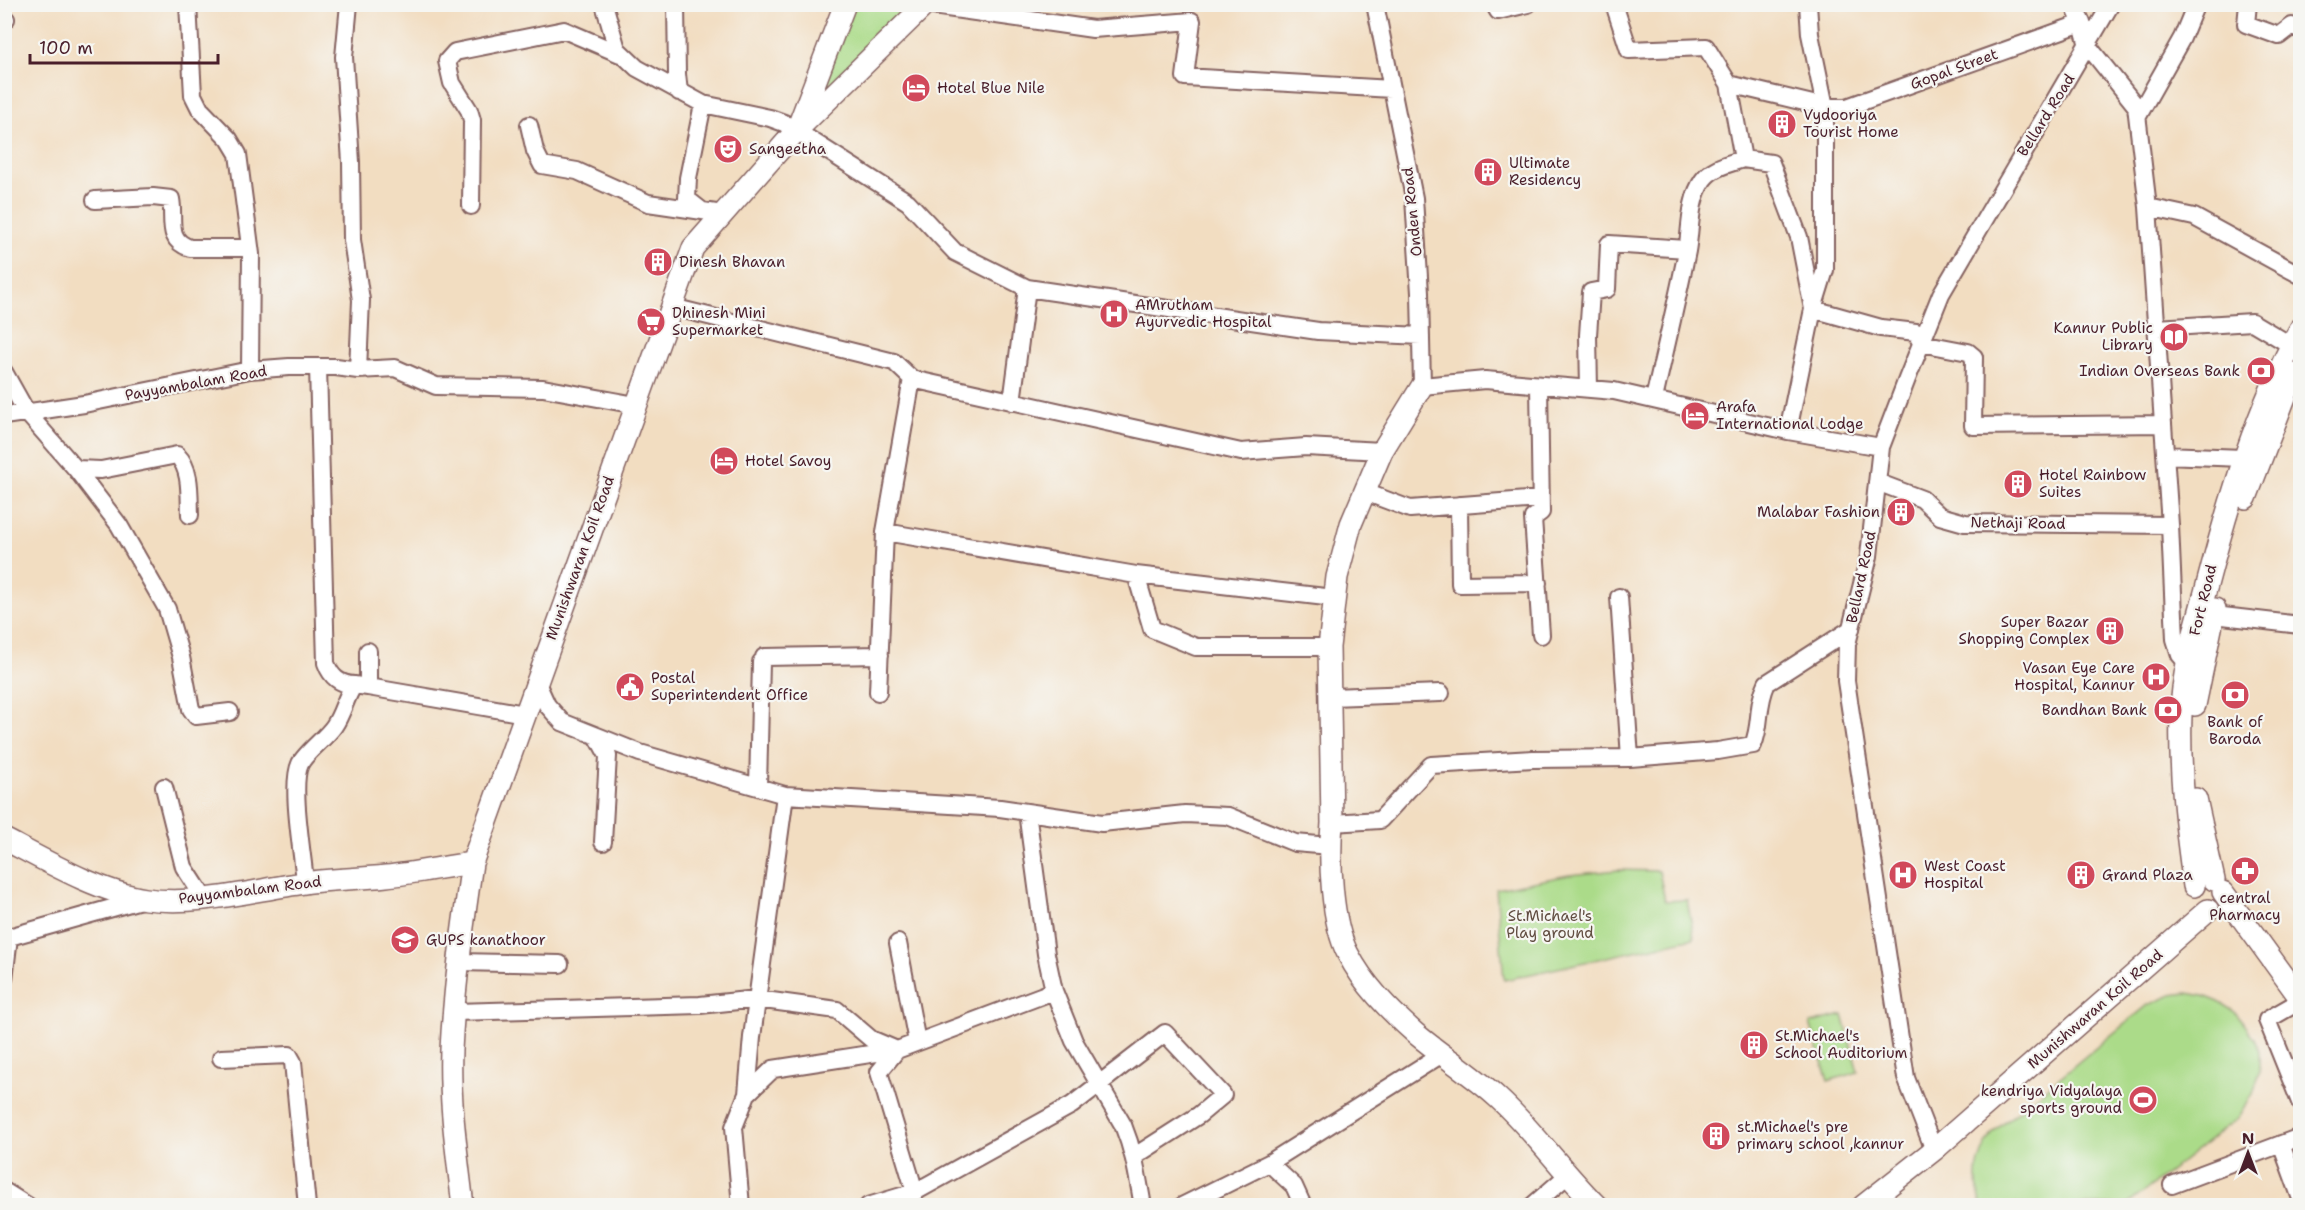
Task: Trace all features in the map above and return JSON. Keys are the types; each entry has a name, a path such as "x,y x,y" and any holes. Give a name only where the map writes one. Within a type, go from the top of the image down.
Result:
{"main road":[{"path":"796,130 845,4"},
{"name":"Munishwaran Koil Road","path":"463,1206 452,1107 451,1051 459,962 472,863 693,248 796,130 926,5"},
{"name":"Fort Road","path":"2209,896 2190,860 2184,814 2181,712 2187,663 2206,613 2251,460 2298,354"},
{"path":"1422,386 1382,451 1352,524 1337,577 1329,647 1332,824 1330,846 1337,916 1347,952 1383,1004 1498,1098 1597,1206"},
{"name":"Fort Road","path":"2206,613 2195,703 2193,750 2194,791 2200,825 2206,839 2209,896"},
{"name":"Payyambalam Road","path":"4,838 64,871 124,893 171,900 249,892 305,882 387,876 472,863"},
{"path":"2209,896 2245,923 2301,1000"},
{"name":"Munishwaran Koil Road","path":"1863,1206 1934,1150 2189,926 2209,896"}],"street":[{"path":"188,4 193,95 200,109 229,139 238,154 250,248 250,370"},
{"path":"349,4 344,57 351,162 352,240 361,300 358,370"},
{"path":"604,4 620,54"},
{"path":"676,4 679,92"},
{"path":"1494,4 1498,11 1528,4"},
{"path":"1614,4 1629,50 1706,47 1729,84 1743,159"},
{"path":"1788,431 1813,309 1826,270 1825,107 1810,34 1808,4"},
{"path":"2073,4 2082,23 2088,46 2128,93 2136,106 2138,116 2148,207 2157,328 2175,639 2180,655 2187,663"},
{"name":"Bellard Road","path":"1934,1150 1906,1078 1846,681 1847,644 1869,556 1881,447 1941,294 2111,4"},
{"path":"2138,116 2182,38 2196,4"},
{"path":"2248,4 2246,24 2279,36 2292,26 2301,29"},
{"path":"926,5 1092,30 1192,21 1185,77 1392,89"},
{"name":"Onden Road","path":"1380,5 1392,89 1414,198 1422,386"},
{"name":"Gopal Street","path":"1729,84 1825,107 1847,107 2082,23"},
{"path":"471,206 472,120 452,83 447,61 455,52 564,30 620,54 637,68 703,104 770,118 796,130 908,201 955,252 1027,288 1318,331 1421,336"},
{"path":"701,210 687,199 688,178 703,104"},
{"path":"529,125 534,152 543,165 577,171 648,203 723,214"},
{"path":"1654,399 1687,249 1692,209 1703,180 1718,168 1743,159 1771,163 1799,237 1813,309"},
{"path":"95,200 153,197 171,199 173,230 176,240 182,246 250,248"},
{"path":"2148,207 2194,218 2301,275"},
{"path":"1589,389 1588,335 1592,292 1607,289 1609,244 1687,249"},
{"path":"1012,402 1027,288"},
{"path":"672,306 894,362 912,379 1241,452 1306,447 1382,451"},
{"path":"1813,309 1881,328 1916,332 1921,343 1968,352 1974,357 1973,426 2163,424"},
{"path":"2157,328 2252,322 2298,354"},
{"path":"318,367 326,663 330,674 335,679 361,686 525,714"},
{"name":"Payyambalam Road","path":"4,416 84,404 250,370 318,367 358,370 395,368 436,386 543,388 636,405"},
{"path":"4,372 27,412 76,469 119,525 167,609 181,657 191,709 196,716 230,712"},
{"path":"878,692 885,532 912,379"},
{"path":"1422,386 1485,380 1614,391 1788,431 1881,447"},
{"path":"1539,385 1540,512 1533,518 1541,635"},
{"path":"76,469 101,470 177,455 183,461 188,478 190,516"},
{"path":"2165,455 2251,460"},
{"name":"Nethaji Road","path":"1877,482 1922,499 1940,516 1965,523 2170,525"},
{"path":"1365,492 1410,509 1540,499"},
{"path":"1459,505 1460,584 1538,583"},
{"path":"885,532 1136,575 1334,598"},
{"path":"1136,575 1152,629 1196,647 1329,647"},
{"path":"1619,597 1630,758"},
{"path":"2206,613 2301,625"},
{"path":"1332,824 1380,820 1431,765 1533,759 1630,758 1718,751 1753,745 1757,736 1760,696 1767,683 1851,629"},
{"path":"305,882 298,829 297,786 300,764 334,727 346,706 348,694 361,686 368,651"},
{"path":"758,787 763,659 880,655"},
{"path":"536,681 547,705 561,722 640,753 785,795 999,808 1102,823 1185,814 1228,816 1296,843 1330,846"},
{"path":"1331,697 1441,693"},
{"path":"597,736 608,756 603,842"},
{"path":"164,787 184,867 204,898"},
{"path":"741,1206 734,1127 747,1094 757,999 785,795"},
{"path":"1027,812 1046,954 1054,991 1074,1041 1123,1125 1135,1156 1143,1206"},
{"path":"4,980 7,934 146,898"},
{"path":"898,943 917,1042"},
{"path":"459,962 560,964"},
{"path":"747,1094 773,1069 897,1050 1054,991"},
{"path":"455,1012 700,1005 757,999 837,1010 871,1039 897,1050"},
{"path":"2301,1000 2267,1020 2301,1102"},
{"path":"868,1206 910,1197 1072,1105 1165,1033 1223,1095 1199,1115 1135,1156"},
{"path":"897,1050 879,1072 910,1197"},
{"path":"1182,1206 1269,1163 1442,1054"},
{"path":"221,1058 289,1055 293,1062 307,1206"},
{"path":"2172,1185 2301,1137"},
{"path":"2281,1144 2301,1196"},
{"path":"1269,1163 1294,1186 1304,1206"},
{"path":"1532,1206 1569,1174"},
{"path":"4,1191 28,1206"}],"green space":[{"path":"851,5 922,5 803,120"},
{"name":"St.Michael's Play ground","path":"1618,870 1659,871 1665,901 1687,900 1694,938 1504,980 1496,889 1569,875"},
{"name":"kendriya Vidyalaya sports ground","path":"2187,993 2204,996 2235,1012 2255,1038 2260,1052 2260,1071 2253,1094 2239,1117 2127,1205 1982,1205 1977,1185 1978,1168 1992,1133 2148,1005 2172,995"},
{"path":"1843,1015 1858,1072 1828,1081 1810,1023"}],"place":[{"name":"Hotel Blue Nile","path":"916,88"},
{"name":"Vydooriya Tourist Home","path":"1782,124"},
{"name":"Sangeetha","path":"728,149"},
{"name":"Ultimate Residency","path":"1488,172"},
{"name":"Dinesh Bhavan","path":"658,262"},
{"name":"AMrutham Ayurvedic Hospital","path":"1114,314"},
{"name":"Dhinesh Mini Supermarket","path":"651,322"},
{"name":"Kannur Public Library","path":"2174,337"},
{"name":"Indian Overseas Bank","path":"2261,371"},
{"name":"Arafa International Lodge","path":"1695,416"},
{"name":"Hotel Savoy","path":"724,461"},
{"name":"Hotel Rainbow Suites","path":"2018,484"},
{"name":"Malabar Fashion","path":"1901,512"},
{"name":"Super Bazar Shopping Complex","path":"2110,631"},
{"name":"Vasan Eye Care Hospital, Kannur","path":"2156,677"},
{"name":"Postal Superintendent Office","path":"630,687"},
{"name":"Bank of Baroda","path":"2235,695"},
{"name":"Bandhan Bank","path":"2168,710"},
{"name":"central Pharmacy","path":"2245,871"},
{"name":"West Coast Hospital","path":"1903,875"},
{"name":"Grand Plaza","path":"2081,875"},
{"name":"GUPS kanathoor","path":"405,940"},
{"name":"St.Michael's School Auditorium","path":"1754,1045"},
{"name":"kendriya Vidyalaya sports ground","path":"2143,1100"},
{"name":"st.Michael's pre primary school ,kannur","path":"1716,1136"}]}
